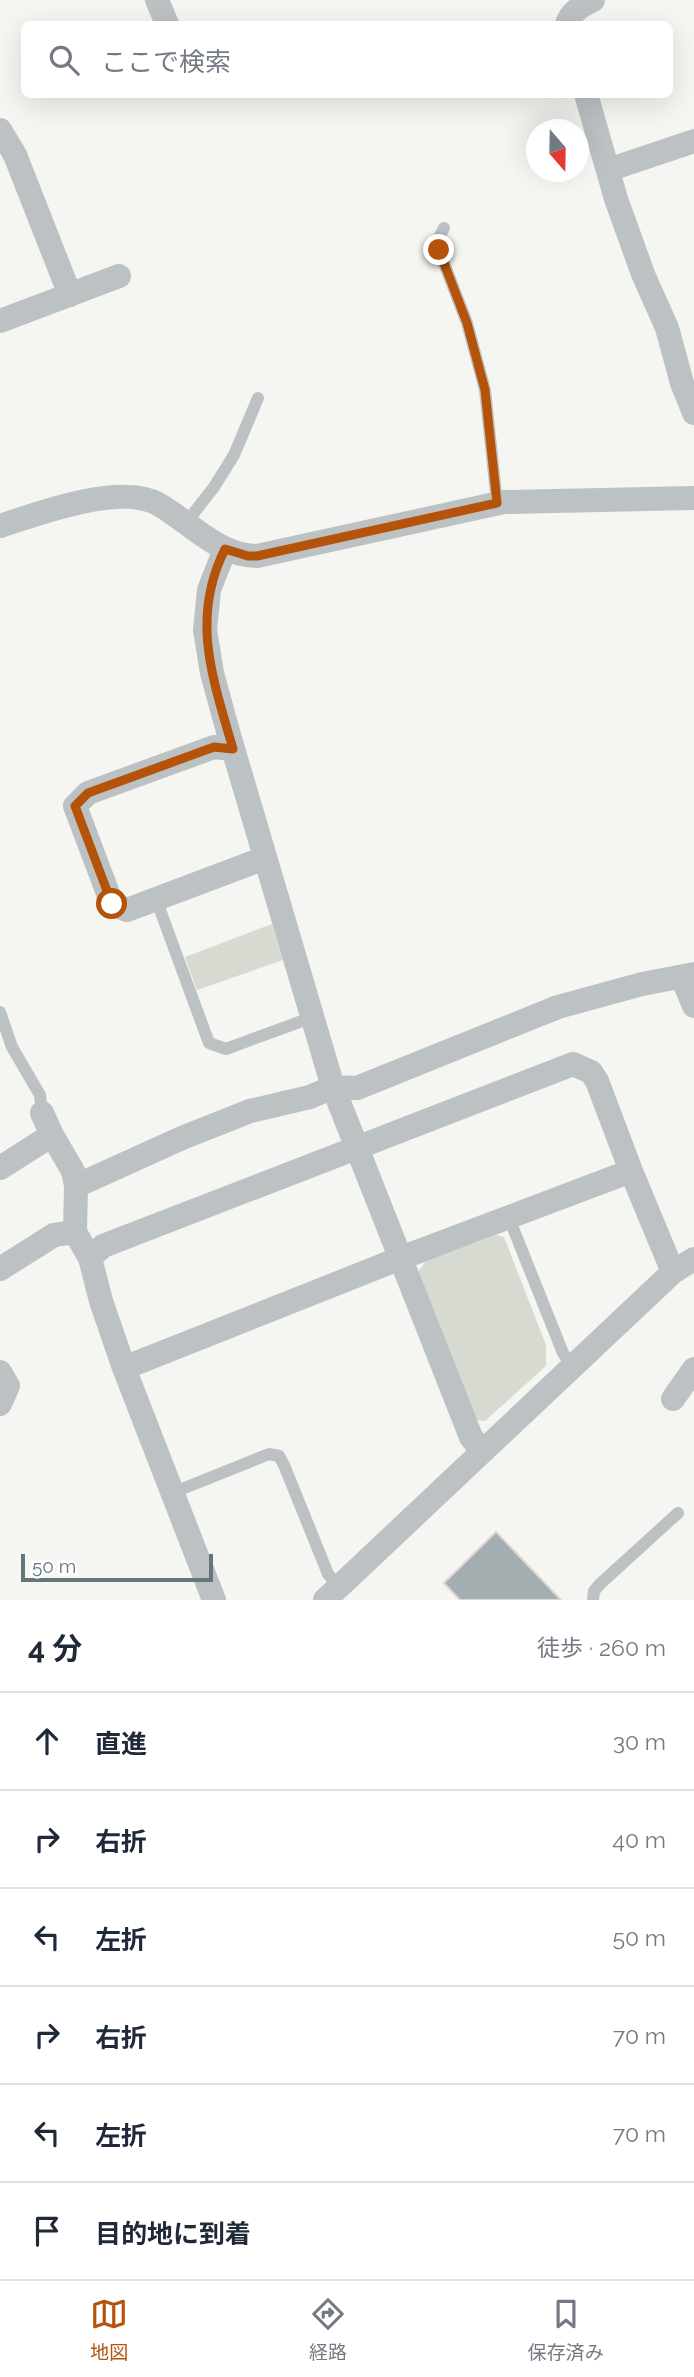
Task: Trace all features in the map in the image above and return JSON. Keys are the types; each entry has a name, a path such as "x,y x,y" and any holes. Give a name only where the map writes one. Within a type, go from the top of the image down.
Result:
{"street":[{"path":"156,0 166,21"},
{"path":"568,21 581,6 593,0"},
{"path":"587,98 632,244 667,328 682,383 694,413"},
{"path":"0,130 9,143 10,173 70,295"},
{"path":"608,170 694,141"},
{"path":"0,321 119,276"},
{"path":"0,526 44,512 119,495 133,496 156,503 225,549 257,556 519,500 694,498"},
{"path":"225,549 209,590 205,630 212,673 233,749 333,1087 471,1437 482,1451"},
{"path":"233,749 214,747 88,793 75,806 112,904 127,910 265,858"},
{"path":"76,1186 238,1116 310,1097 333,1087 357,1088 558,1007 642,984 688,975 694,1006"},
{"path":"90,1258 103,1246 573,1064 591,1072 597,1081 673,1272"},
{"path":"42,1113 74,1171 75,1232 90,1258 101,1301 124,1368 214,1600"},
{"path":"0,1168 52,1135"},
{"path":"124,1368 401,1258 631,1171"},
{"path":"0,1269 54,1235 75,1232"},
{"path":"332,1594 673,1272 694,1259"},
{"path":"673,1399 694,1369"},
{"path":"0,1372 8,1386 0,1404"}],"lane":[{"path":"444,228 438,240 439,250 467,323 485,390 497,503"},
{"path":"186,523 214,487 234,455 258,398"},
{"path":"156,899 209,1043 226,1049 313,1017"},
{"path":"0,1012 12,1047 40,1096 42,1113"},
{"path":"509,1218 563,1353 572,1366"},
{"path":"172,1493 269,1454 279,1456 328,1574 332,1594"},
{"path":"593,1600 594,1591 600,1584 678,1513"}],"shaded area":[{"path":"272,924 283,960 197,990 185,957"},
{"path":"497,1235 504,1237 546,1345 546,1366 485,1421 475,1420 417,1273 426,1261"}],"building":[{"path":"496,1532 561,1600 460,1600 444,1583"}],"route":[{"path":"112,904 75,806 88,793 214,747 233,749 212,673 205,630 209,590 225,549 257,556 497,503 485,390 467,323 439,250"}]}
